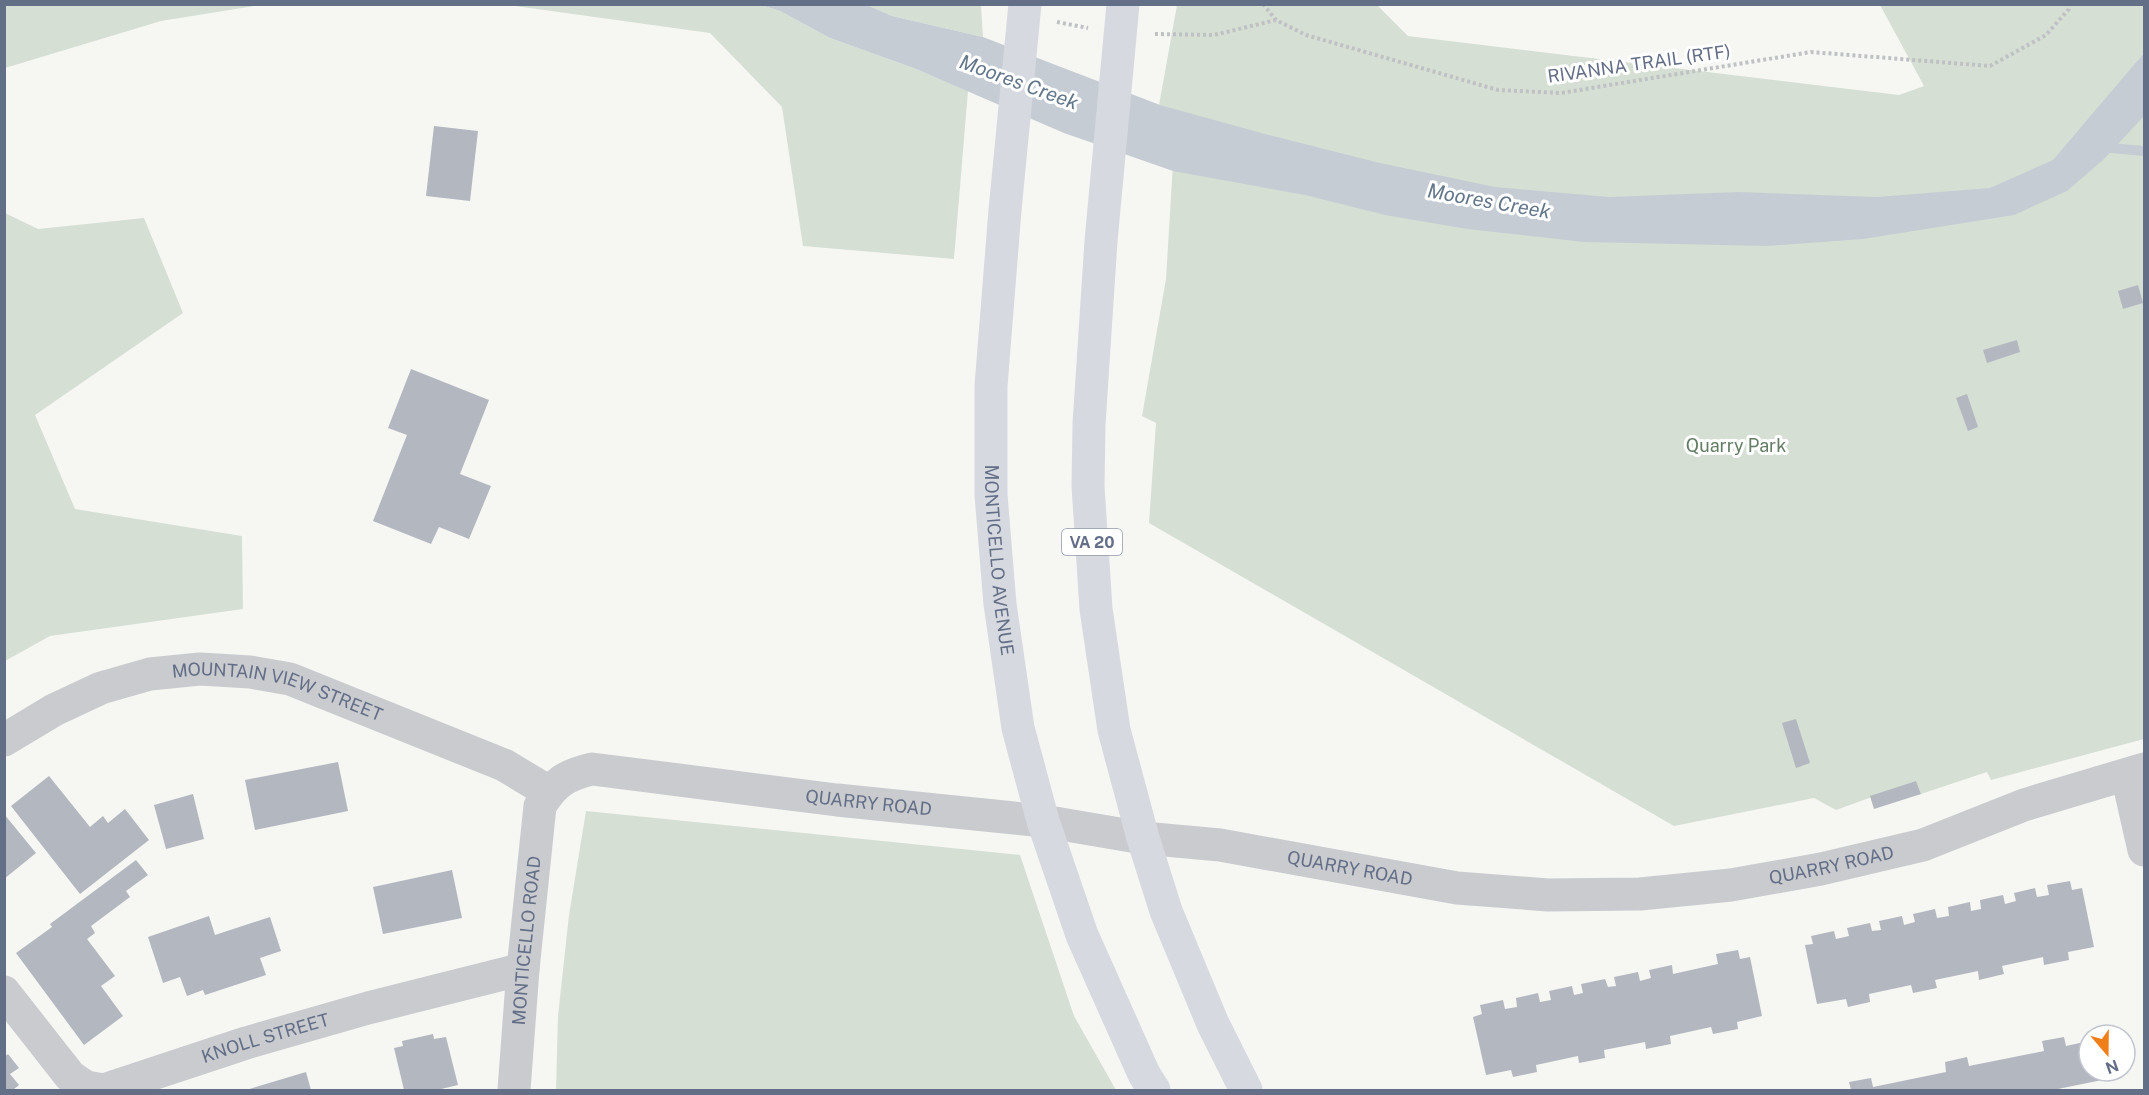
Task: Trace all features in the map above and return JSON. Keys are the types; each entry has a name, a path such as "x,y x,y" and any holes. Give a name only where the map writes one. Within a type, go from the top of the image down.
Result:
{"main road":[{"name":"VA 20","path":"1123,4 1101,241 1089,424 1089,497 1096,609 1114,730 1143,838 1175,932 1213,1024 1246,1090"},
{"name":"MONTICELLO AVENUE","path":"1039,13 1005,210 991,386 991,495 999,604 1018,728 1043,821 1082,935 1125,1033 1154,1090"}],"street":[{"name":"MOUNTAIN VIEW STREET","path":"4,740 54,710 101,688 150,674 200,669 250,672 290,679 494,761 549,792"},
{"name":"QUARRY ROAD","path":"549,792 570,774 592,769 837,800 1043,821 1143,838 1220,845 1457,888 1548,895 1640,894 1731,885 1923,845 2024,805 2136,772"},
{"path":"2136,772 2145,850"},
{"name":"MONTICELLO ROAD","path":"514,1090 523,969 540,806 549,792"},
{"name":"KNOLL STREET","path":"4,992 70,1076 86,1087 104,1090 246,1043 368,1008 523,969"}],"path":[{"path":"1143,33 1214,35 1276,20 1263,4"},
{"name":"RIVANNA TRAIL (RTF)","path":"1276,20 1306,35 1498,90 1561,93 1811,52 1990,66 2046,36 2069,9 2070,4"},
{"path":"1039,13 1074,26 1097,28"}],"green space":[{"path":"5,4 260,5 161,21 5,68"},
{"path":"508,5 761,5 780,11 830,38 916,69 968,91 954,259 803,246 782,107 710,33"},
{"path":"867,5 981,5 983,37 892,16"},
{"name":"Quarry Park","path":"1177,5 1377,5 1408,36 1899,95 1924,86 1880,5 2144,5 2144,53 2137,61 2144,103 2144,739 1991,780 1987,772 1921,794 1916,781 1836,810 1814,798 1674,826 1149,523 1156,423 1142,416 1166,279 1175,130 1193,115 1159,105"},
{"path":"5,213 38,229 144,218 183,313 35,415 75,509 242,536 243,609 50,636 5,661"},
{"path":"586,811 1020,855 1074,1016 1116,1090 556,1090 558,1016 569,915"}],"water":[{"name":"Moores Creek","path":"761,5 867,5 892,16 983,37 1160,105 1265,134 1380,163 1495,187 1609,197 1738,192 1877,197 1990,188 2053,160 2144,53 2144,116 2103,160 2067,191 2014,215 1863,239 1766,246 1584,242 1467,229 1385,215 1305,195 1173,171 1064,133 916,69 830,38 780,11"}],"building":[{"path":"434,126 478,131 470,201 426,196"},
{"path":"2138,285 2143,303 2123,309 2118,291"},
{"path":"2017,340 2020,352 1987,363 1983,350"},
{"path":"411,369 489,400 460,474 491,486 469,539 439,527 431,544 373,521 407,435 388,428"},
{"path":"1967,394 1978,427 1968,431 1956,398"},
{"path":"1796,719 1810,763 1796,768 1782,723"},
{"path":"338,762 348,811 255,830 245,780"},
{"path":"49,776 90,827 103,816 108,823 125,809 149,840 80,894 11,806"},
{"path":"1916,781 1921,794 1874,809 1870,796"},
{"path":"193,794 204,839 166,849 154,805"},
{"path":"4,814 36,853 4,879"},
{"path":"136,860 148,875 126,891 130,897 91,926 95,933 87,939 115,976 101,986 123,1016 84,1045 16,953 52,927 50,924"},
{"path":"452,870 462,918 383,934 373,887"},
{"path":"2070,881 2072,890 2082,888 2094,947 2068,952 2069,960 2044,965 2043,957 2002,966 2004,974 1979,980 1978,971 1935,980 1937,988 1913,993 1911,985 1869,994 1870,1002 1848,1007 1846,999 1817,1004 1805,945 1813,944 1811,936 1834,931 1836,939 1849,936 1847,928 1870,923 1872,931 1881,930 1879,921 1902,916 1904,925 1915,922 1913,914 1935,909 1937,918 1949,916 1948,907 1970,902 1971,911 1981,909 1980,900 2003,895 2005,904 2016,901 2014,893 2035,888 2037,897 2049,895 2047,885"},
{"path":"209,916 215,935 270,917 281,951 260,958 266,975 205,995 203,990 187,996 180,977 163,983 148,937"},
{"path":"1738,950 1740,959 1750,957 1762,1016 1737,1022 1738,1029 1713,1034 1711,1027 1670,1036 1671,1044 1646,1049 1645,1042 1604,1050 1605,1058 1579,1063 1578,1056 1536,1065 1537,1072 1513,1077 1511,1070 1486,1075 1473,1017 1482,1014 1480,1005 1503,1000 1505,1009 1517,1007 1516,998 1538,993 1540,1002 1551,1000 1549,991 1572,986 1574,995 1583,993 1581,984 1605,979 1608,987 1616,986 1614,977 1638,972 1640,981 1651,978 1649,970 1672,965 1673,974 1718,964 1716,954"},
{"path":"433,1034 434,1039 446,1037 458,1085 437,1090 404,1090 394,1048 403,1046 402,1041"},
{"path":"2064,1037 2066,1046 2077,1044 2077,1083 2087,1083 2053,1090 1851,1090 1849,1082 1871,1078 1873,1087 1946,1072 1945,1062 1967,1057 1969,1066 2044,1051 2042,1041"},
{"path":"8,1054 19,1068 10,1074 19,1085 13,1090 4,1090 4,1057"},
{"path":"306,1072 311,1090 246,1090"}],"waterway":[{"path":"2100,147 2144,151"}]}
